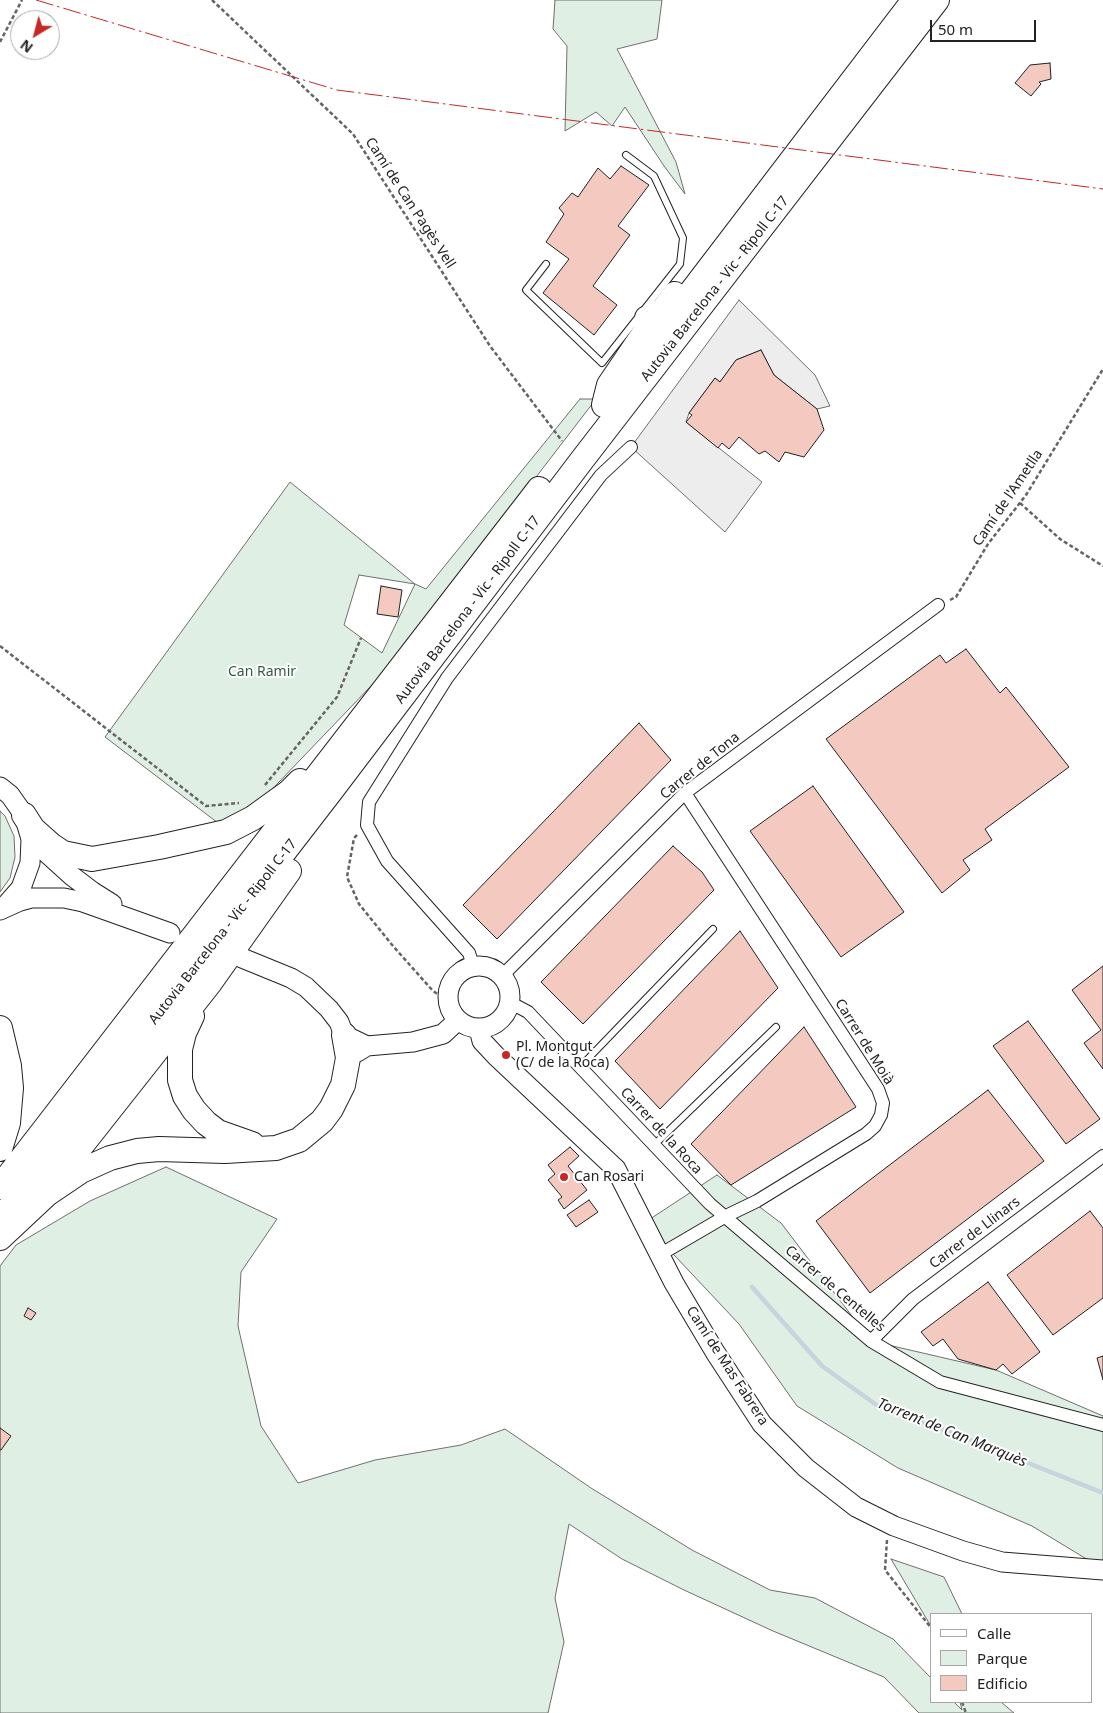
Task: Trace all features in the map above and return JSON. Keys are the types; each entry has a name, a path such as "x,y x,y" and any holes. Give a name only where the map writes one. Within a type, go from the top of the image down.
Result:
{"highway":[{"name":"Autovia Barcelona - Vic - Ripoll C-17","path":"0,1187 724,250 914,0"},
{"name":"Autovia Barcelona - Vic - Ripoll C-17","path":"0,1220 937,0"},
{"path":"604,405 608,386 645,332 644,315 662,311 692,272 724,250"},
{"path":"47,1194 74,1155 209,984 362,766 404,695"},
{"path":"27,824 51,845 63,852 92,859 226,832 253,818 289,792 356,725"},
{"path":"209,984 184,1033 180,1049 180,1080 185,1096 194,1110 218,1132 247,1143 276,1148"},
{"path":"0,1028 9,1066 11,1088 8,1122 0,1149"},
{"path":"0,1238 47,1194 73,1176 110,1158 137,1151 225,1151 276,1148 299,1140 322,1121 331,1110 343,1085 353,1046"}],"street":[{"path":"473,966 469,953 388,861 367,825 369,802 447,678 601,475 631,447"},
{"name":"Carrer de Tona","path":"503,975 685,793 938,605"},
{"path":"0,787 10,795 27,824 54,860 93,892 162,931 83,902 64,898 32,898 2,909"},
{"name":"Carrer de Moià","path":"661,1254 726,1216 757,1201 866,1134 875,1126 882,1115 883,1103 878,1089 685,793"},
{"path":"2,909 21,888 30,863 31,839 27,824"},
{"path":"242,958 291,978 306,987 329,1009 353,1046 413,1042 443,1034 457,1021"},
{"path":"473,966 486,966 503,975 510,989 511,1003 505,1017 491,1027 479,1029 457,1021 447,1000 449,984 459,972 473,966"},
{"name":"Carrer de la Roca","path":"511,1003 528,1012 710,1204 726,1216"},
{"name":"Camí de Mas Fabrera","path":"479,1029 482,1041 496,1056 616,1170 661,1254 674,1283 715,1352 762,1424 806,1468 856,1507 888,1523 963,1551 1002,1562 1103,1570"},
{"name":"Carrer de Llinars","path":"871,1341 912,1299 1103,1156"},
{"name":"Carrer de Centelles","path":"726,1216 871,1341 940,1382 1103,1425"}],"lane":[{"path":"546,264 526,290 602,363 644,315 680,264 683,238 654,176 626,156"},
{"path":"580,1067 713,929"},
{"path":"654,1145 776,1027"}],"path":[{"path":"0,42 22,0"},
{"name":"Camí de Can Pagès Vell","path":"212,0 353,134 490,346 562,441"},
{"name":"Camí de l'Ametlla","path":"938,605 956,597 988,544 1020,503 1103,369"},
{"path":"1020,503 1060,539 1103,566"},
{"path":"262,788 336,697 361,638"},
{"path":"0,646 206,806 238,803 247,800"},
{"path":"367,825 354,838 347,876 359,904 428,985 447,1000"},
{"path":"888,1523 885,1570 930,1626"}],"green space":[{"path":"555,0 662,0 657,39 617,49 676,162 685,194 625,107 612,126 596,112 565,131 567,46 553,29"},
{"name":"Can Ramir","path":"580,399 596,399 394,662 257,805 218,823 105,737 290,482 415,584 426,589","holes":["359,575 415,584 382,653 344,625"]},
{"path":"0,811 5,816 14,836 15,857 10,878 0,892"},
{"path":"166,1167 277,1219 241,1272 238,1326 261,1426 298,1483 375,1460 461,1445 505,1429 591,1488 692,1550 770,1590 815,1598 893,1639 930,1677 930,1703 955,1703 962,1710 960,1703 1002,1703 1014,1713 919,1713 884,1677 773,1631 684,1590 622,1559 569,1524 555,1598 564,1642 548,1713 0,1713 0,1266 16,1245 90,1201"},
{"path":"717,1175 781,1223 871,1341 996,1370 1103,1416 1103,1569 1032,1526 898,1468 797,1406 739,1324 644,1223"},
{"path":"891,1559 944,1577 962,1613 930,1613 930,1625"}],"shaded area":[{"path":"739,300 815,375 830,406 817,409 774,375 761,350 736,360 720,382 715,378 689,413 686,422 762,482 725,532 631,447"}],"building":[{"path":"1050,63 1051,79 1039,82 1041,84 1031,96 1015,83 1030,65"},
{"path":"621,166 649,185 618,226 630,235 593,286 617,305 594,335 543,293 569,259 546,242 564,214 559,208 572,193 578,197 598,168 610,179"},
{"path":"761,350 774,375 817,409 824,430 804,457 785,452 779,462 765,451 759,454 739,437 729,449 722,443 718,448 686,422 692,415 689,413 715,378 720,382 736,360"},
{"path":"381,586 402,590 398,617 377,614"},
{"path":"966,649 1000,693 1006,687 1069,767 985,829 992,840 963,860 970,870 942,893 826,739 940,655 946,663"},
{"path":"639,723 671,760 497,939 463,905"},
{"path":"813,786 904,912 841,957 750,831"},
{"path":"673,846 702,872 714,890 583,1024 541,982"},
{"path":"740,931 778,988 660,1109 615,1061"},
{"path":"1103,966 1103,1069 1084,1043 1101,1030 1072,990"},
{"path":"1028,1021 1100,1119 1066,1144 993,1046"},
{"path":"804,1027 856,1107 731,1185 691,1144"},
{"path":"988,1090 1044,1161 870,1293 816,1221"},
{"name":"Can Rosari","path":"570,1147 579,1156 568,1166 587,1190 564,1209 558,1200 562,1197 548,1180 555,1174 548,1165"},
{"path":"589,1200 598,1212 576,1227 567,1215"},
{"path":"1090,1211 1103,1228 1103,1298 1053,1335 1007,1275"},
{"path":"988,1282 1040,1352 1012,1374 1003,1364 996,1370 958,1359 943,1339 933,1346 921,1332"},
{"path":"28,1308 36,1313 31,1320 24,1316"},
{"path":"1103,1356 1103,1380 1097,1358"},
{"path":"0,1428 11,1436 1,1450 0,1450"}],"waterway":[{"name":"Torrent de Can Marquès","path":"752,1287 822,1366 878,1406 968,1439 1103,1493"}],"power":[{"path":"36,0 337,90 1103,189"}],"place":[{"name":"Pl. Montgut (C/ de la Roca)","path":"506,1055"},
{"name":"Can Rosari","path":"564,1177"}]}
